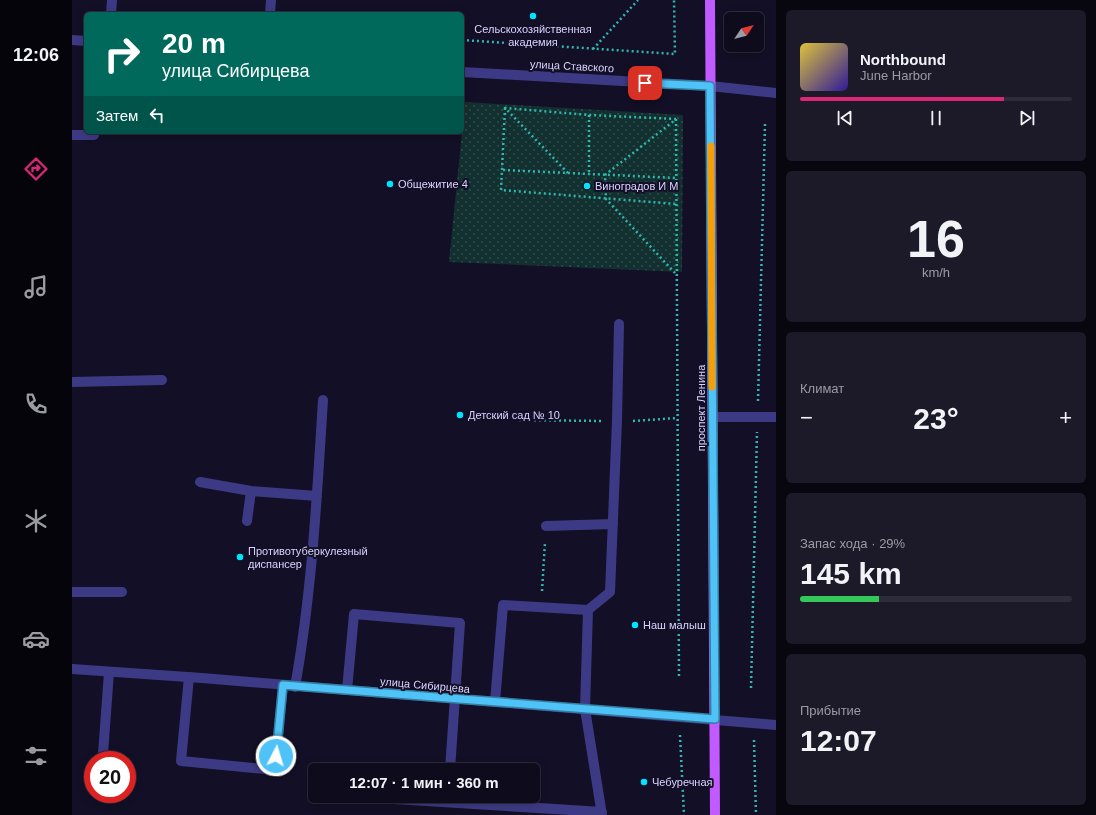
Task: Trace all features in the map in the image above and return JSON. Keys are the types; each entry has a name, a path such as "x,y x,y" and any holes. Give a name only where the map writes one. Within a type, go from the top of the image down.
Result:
{"main road":[{"name":"проспект Ленина","path":"710,0 715,815"}],"street":[{"path":"111,12 112,0"},
{"path":"270,12 271,0"},
{"path":"72,40 84,41"},
{"name":"улица Ставского","path":"464,72 710,86 776,92"},
{"path":"72,135 94,134"},
{"path":"495,702 503,605 588,610 610,592 617,421 619,324"},
{"path":"72,382 162,380"},
{"path":"295,686 301,653 317,496 323,400"},
{"path":"713,417 776,417"},
{"path":"200,482 251,492 317,496"},
{"path":"247,521 251,492"},
{"path":"546,526 613,524"},
{"path":"72,592 122,592"},
{"path":"491,803 602,813 586,709 588,610"},
{"path":"347,690 354,614 460,622 450,763"},
{"name":"улица Сибирцева","path":"72,669 188,677 776,725"},
{"path":"103,751 109,672"},
{"path":"188,677 181,761 275,770 283,685"}],"path":[{"path":"592,49 638,0"},
{"path":"464,40 675,54 674,0"},
{"path":"505,108 588,115 676,119"},
{"path":"505,108 501,190 676,204"},
{"path":"505,108 568,173"},
{"path":"588,115 589,174"},
{"path":"605,175 676,119"},
{"path":"676,119 679,679"},
{"path":"503,170 676,178"},
{"path":"605,175 606,199 676,274"},
{"path":"519,420 617,421 677,418"},
{"path":"541,608 546,526"},
{"path":"680,735 684,815"},
{"path":"754,740 756,815"}],"green space":[{"path":"465,102 683,115 682,272 449,262 462,134 464,134"}],"slow traffic":[{"path":"711,146 712,387"}],"place":[{"name":"Сельскохозяйственная академия","path":"533,16"},
{"name":"Общежитие 4","path":"390,184"},
{"name":"Виноградов И М","path":"587,186"},
{"name":"Детский сад № 10","path":"460,415"},
{"name":"Противотуберкулезный диспансер","path":"240,557"},
{"name":"Наш малыш","path":"635,625"},
{"name":"Чебуречная","path":"644,782"}],"route":[{"path":"276,756 283,685 715,719 710,86 645,83"}]}
